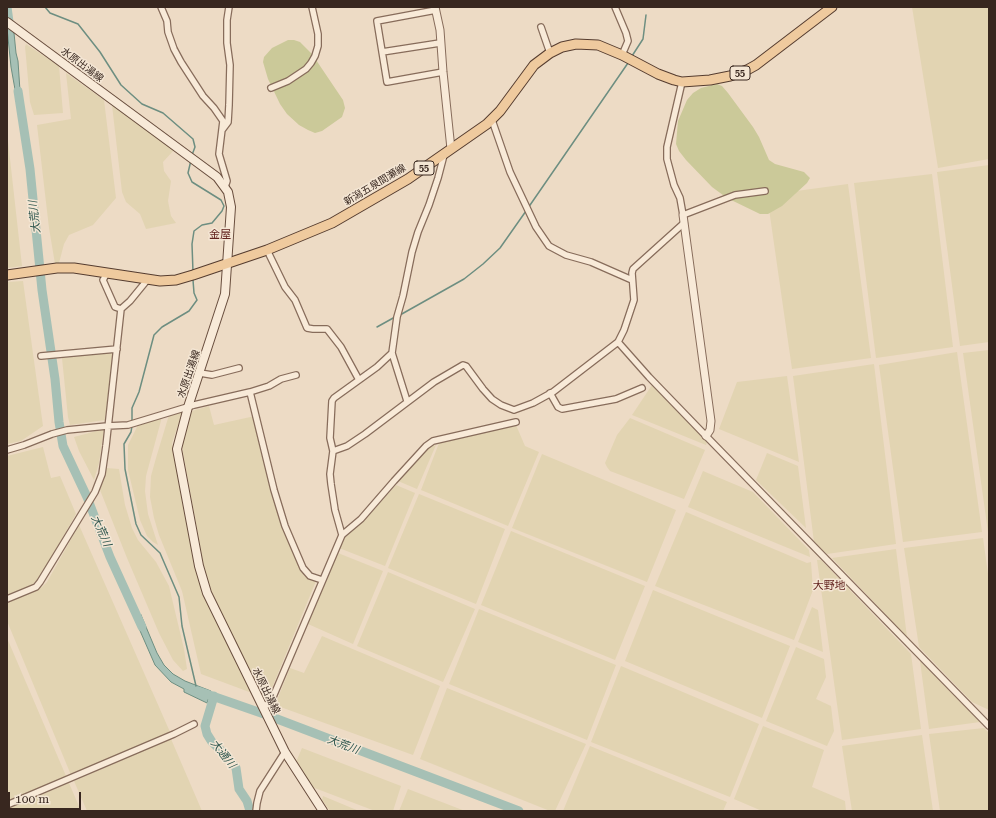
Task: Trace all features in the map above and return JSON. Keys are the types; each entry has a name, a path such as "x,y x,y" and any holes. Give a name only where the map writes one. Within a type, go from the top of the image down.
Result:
{"main road":[{"name":"新潟五泉間瀬線","path":"7,275 57,268 74,268 168,281 192,275 267,250 332,223 375,198 448,152 492,120 534,65 550,53 562,47 576,44 598,45 658,74 682,82 710,80 730,76 756,65 832,7"},
{"name":"水原出湯線","path":"7,22 191,157 217,177 228,192 231,207 225,294 188,407 177,449 207,593 285,752 323,811"}],"street":[{"path":"161,7 167,21 168,32 174,49 203,96 223,121 219,154 227,181 225,187"},
{"path":"222,131 228,122 229,105 230,65 227,43 227,20 229,7"},
{"path":"271,88 288,81 306,69 315,56 318,46 318,34 312,7"},
{"path":"615,7 628,41 627,58"},
{"path":"407,401 392,353 397,315 418,232 448,152 443,72 440,43 440,30 436,8 377,22 387,82 443,72"},
{"path":"541,27 550,53"},
{"path":"382,52 440,43"},
{"path":"682,82 667,147 667,159 674,185 680,198 683,215 712,421 710,430 706,436"},
{"path":"492,120 510,172 536,227 549,246 566,255 591,262 632,280"},
{"path":"683,215 735,195 765,191"},
{"path":"333,451 346,446 434,382 463,365 466,366 479,385 492,399 501,405 514,410 529,405 550,393 618,342 624,330 634,300 632,280 633,269 684,223"},
{"path":"267,250 285,287 295,300 307,328 327,329 341,347 359,380"},
{"path":"107,273 103,280 115,307 121,309"},
{"path":"7,599 36,587 53,563 95,492 102,474 121,309 130,301 148,279"},
{"path":"618,342 706,436 989,726"},
{"path":"41,356 117,349"},
{"path":"342,535 330,484 333,451 330,438 332,401 377,367 392,353"},
{"path":"200,373 212,375 239,368"},
{"path":"7,450 67,430 129,425 166,413 250,392 269,386 281,379 296,375"},
{"path":"550,393 558,407 562,410 616,399 642,388"},
{"path":"250,392 274,490 285,526 303,568 310,576 322,580"},
{"path":"264,707 273,697 342,535 361,519 426,446 433,441 516,422"},
{"path":"7,806 194,724"},
{"path":"256,811 260,791 285,752"}],"shaded area":[{"path":"912,7 989,7 989,159 938,168"},
{"path":"7,28 14,33 22,102 20,103 16,102"},
{"path":"288,40 300,42 312,54 343,100 345,108 342,117 322,131 315,133 308,130 299,125 287,114 280,104 268,79 263,62 264,57 272,48"},
{"path":"26,44 59,66 63,113 34,115 30,102 25,47"},
{"path":"66,73 104,100 116,198 93,225 69,235 64,244 59,263 55,264 49,228 37,125 71,119"},
{"path":"717,84 722,86 728,93 753,127 769,160 775,164 804,172 810,178 807,183 782,206 768,214 760,214 727,198 712,187 686,160 676,144 678,121 687,100 693,93 701,88"},
{"path":"112,105 174,150 163,162 164,171 171,181 168,201 171,216 176,223 146,229 140,214 126,202 122,192"},
{"path":"7,132 22,266 7,268"},
{"path":"989,165 989,342 960,346 937,172"},
{"path":"932,174 953,347 876,358 854,183"},
{"path":"848,184 871,358 792,369 767,195"},
{"path":"23,281 43,426 21,441 7,444 7,282"},
{"path":"989,350 989,532 988,532 963,353"},
{"path":"113,352 105,420 70,425 62,358"},
{"path":"957,352 982,532 903,542 879,365"},
{"path":"874,364 896,544 827,554 814,542 793,376"},
{"path":"787,376 799,462 719,429 737,382"},
{"path":"652,385 707,442 706,445 632,415"},
{"path":"209,406 214,425 255,416 272,490 300,566 304,576 316,581 267,700 234,640 208,583 204,567 182,443 192,411"},
{"path":"182,413 172,443 201,586 206,600 252,693 201,674 182,591 159,535 154,518 150,497 151,476 169,415"},
{"path":"162,417 146,476 145,491 148,514 158,545 147,536 140,520 128,470 128,445 138,425"},
{"path":"630,418 705,450 684,499 610,471 607,467 605,463 617,435"},
{"path":"516,425 525,446 539,452 508,526 421,490 439,443"},
{"path":"104,429 99,463 94,480 79,451 74,437"},
{"path":"436,445 417,489 398,481 431,446"},
{"path":"43,447 51,478 60,476 76,514 40,577 32,585 7,596 7,456"},
{"path":"767,453 798,466 806,528 756,480"},
{"path":"542,454 676,510 647,582 512,528"},
{"path":"106,468 119,469 125,505 132,528 138,540 156,562 169,586 184,649 187,669 183,671 173,660 159,633 100,490"},
{"path":"703,471 753,492 809,550 810,557 688,507"},
{"path":"396,485 415,493 385,566 339,548 346,536 364,521"},
{"path":"419,494 505,529 476,604 388,568"},
{"path":"686,512 807,563 811,562 813,590 794,640 655,586"},
{"path":"79,525 170,732 71,775 7,621 7,602 42,587 47,582"},
{"path":"511,531 645,586 615,660 481,605"},
{"path":"983,538 989,581 989,710 972,702 919,647 904,548"},
{"path":"896,549 907,637 832,558"},
{"path":"338,553 383,571 353,644 308,624"},
{"path":"817,560 821,560 911,654 921,729 842,740"},
{"path":"388,572 475,609 443,682 357,646"},
{"path":"653,590 790,646 762,718 625,661"},
{"path":"812,607 818,610 823,652 798,642"},
{"path":"479,609 616,665 587,740 449,684"},
{"path":"141,615 157,653 164,665 173,674 185,681 211,691 207,703 184,692 184,689 171,682 155,665 134,617"},
{"path":"322,636 440,686 413,755 275,705 290,668 304,673"},
{"path":"7,638 66,776 7,802"},
{"path":"796,647 824,659 826,677 816,699 831,706 834,731 827,746 766,721"},
{"path":"920,661 980,722 929,729"},
{"path":"621,666 759,724 730,797 591,742"},
{"path":"447,688 586,744 555,811 550,811 420,759"},
{"path":"763,726 824,750 812,787 845,801 846,811 762,811 734,799"},
{"path":"984,728 989,733 989,811 940,811 929,734"},
{"path":"922,735 933,811 852,811 842,746"},
{"path":"171,739 202,811 87,811 74,781"},
{"path":"590,746 727,802 723,811 563,811"},
{"path":"302,748 401,786 393,811 375,811 312,787 296,762"},
{"path":"69,783 81,811 7,811 7,809"},
{"path":"408,789 465,811 399,811"},
{"path":"323,796 359,811 330,811 322,800"}],"waterway":[{"name":"大荒川","path":"7,7 10,29"},
{"path":"45,7 50,13 78,24 100,52 121,85 142,104 163,113 193,139 195,147 192,155"},
{"path":"632,56 643,39 646,15"},
{"path":"528,208 628,63"},
{"name":"大荒川","path":"18,91 30,169 42,290 63,446 87,497 110,557 142,627"},
{"path":"191,160 188,173 192,182 221,200 224,206 222,211 212,223 202,225 194,231 192,244 193,272"},
{"path":"400,315 464,279 483,264 500,248 526,211"},
{"path":"132,422 132,408 139,392 154,335 162,327 189,311 197,300 194,293 193,280"},
{"path":"377,327 395,317"},
{"path":"132,426 131,432 124,444 125,469 136,524 141,535 160,553 179,597 182,626 196,686"},
{"name":"大荒川","path":"198,691 264,714 519,811"},
{"name":"大通川","path":"214,696 205,726 207,734 212,742 226,755 236,768 239,789 247,801 250,811"}],"district":[{"name":"金屋","path":"220,235"},
{"name":"大野地","path":"829,586"}]}
